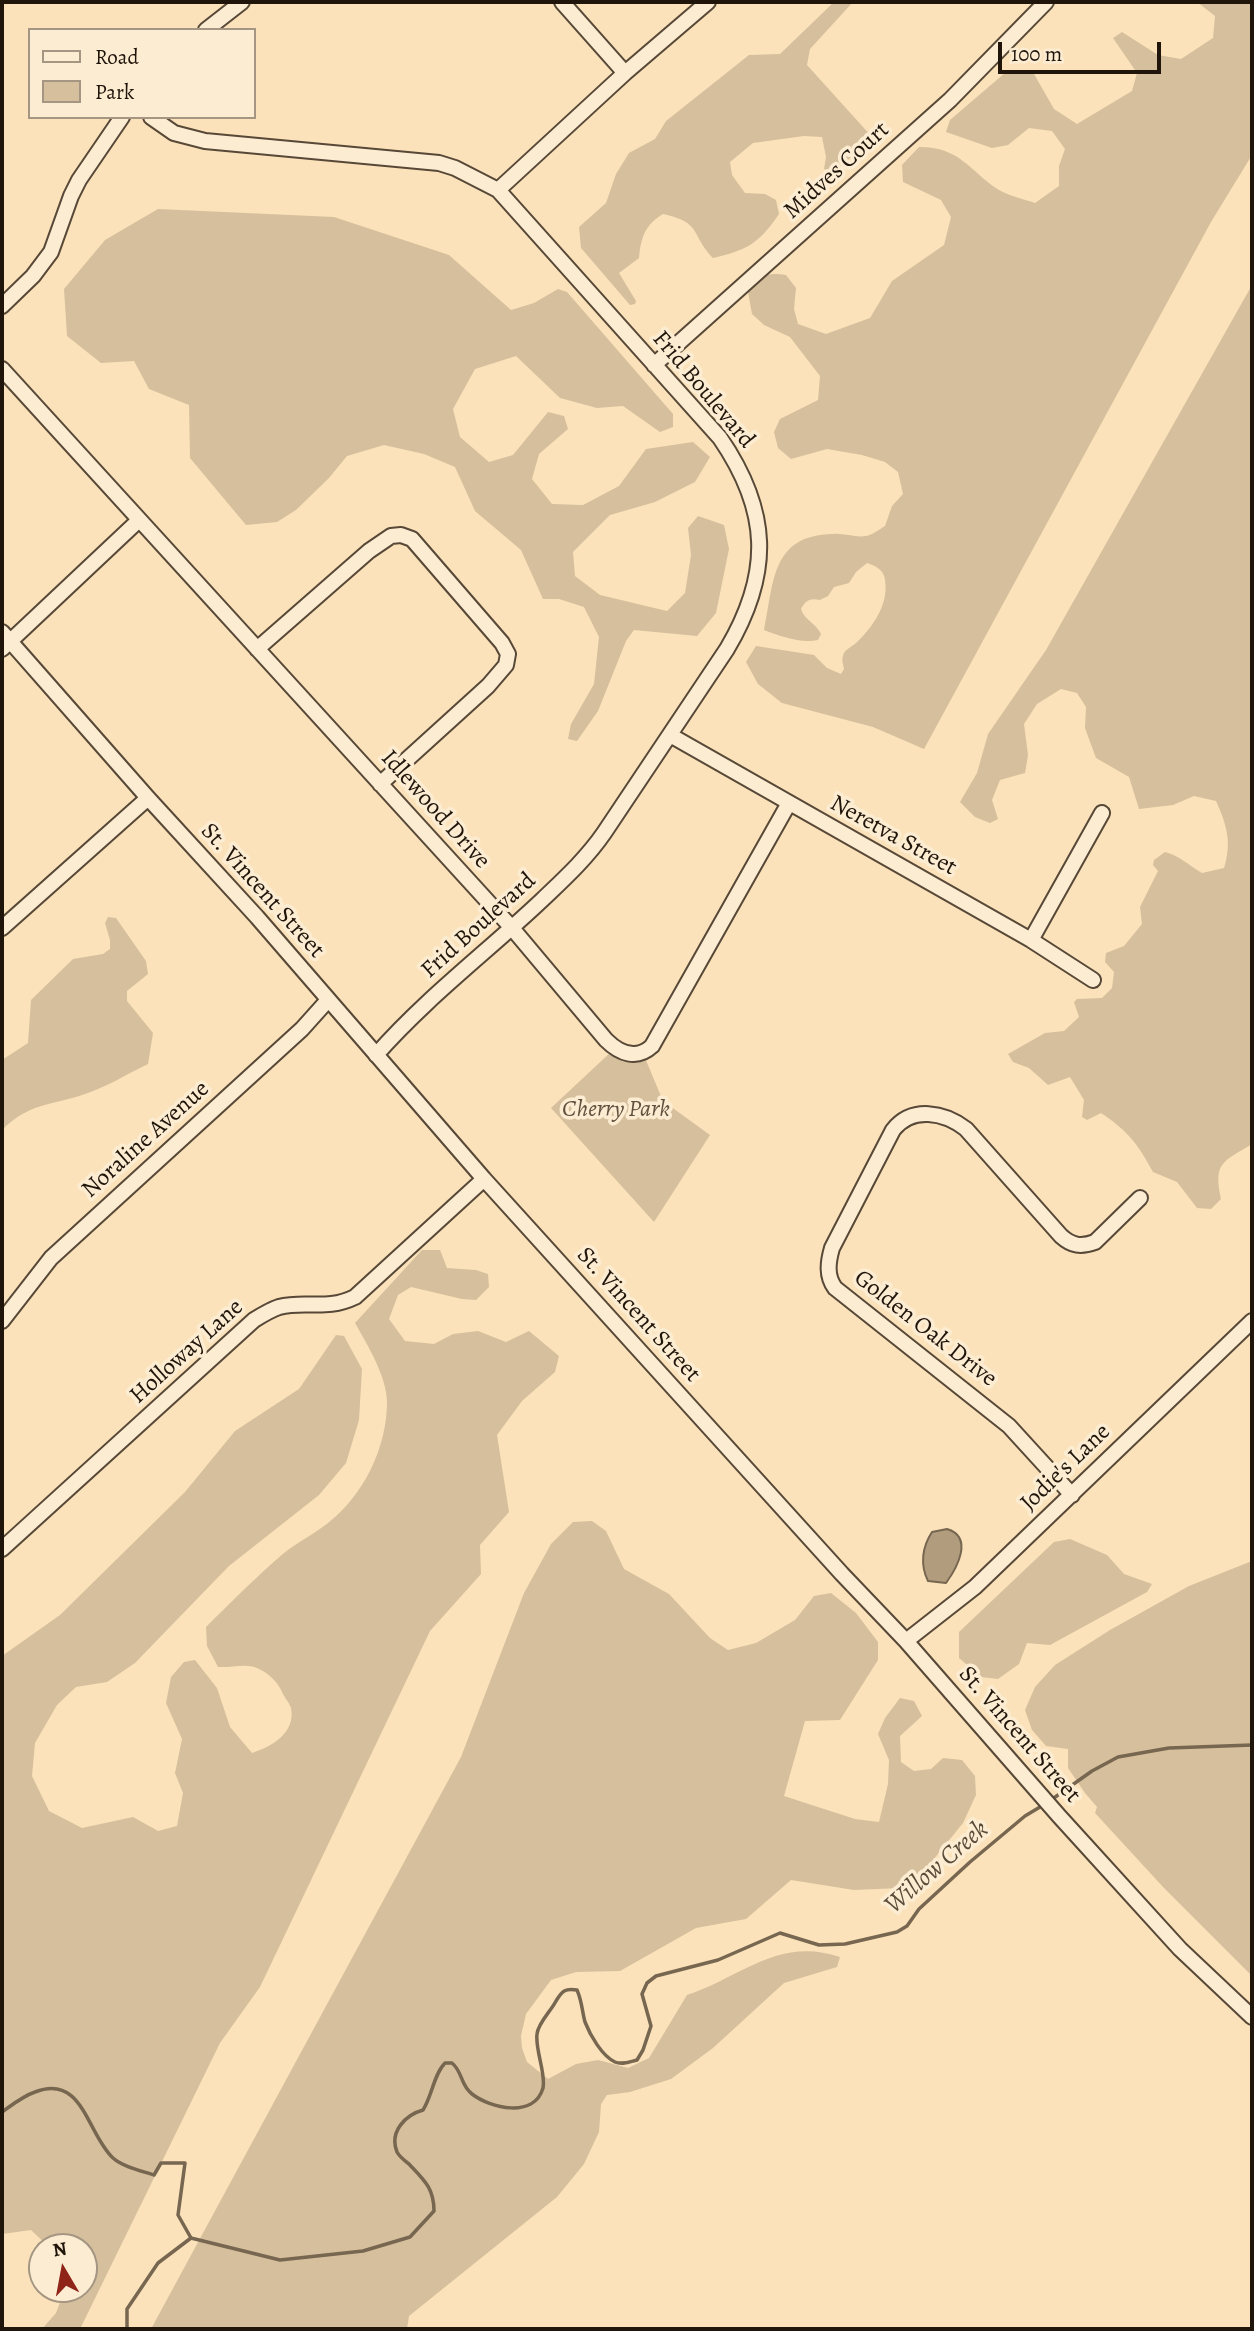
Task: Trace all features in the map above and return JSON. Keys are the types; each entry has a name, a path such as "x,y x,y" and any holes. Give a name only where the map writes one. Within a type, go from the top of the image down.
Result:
{"street":[{"path":"209,28 242,2"},
{"path":"562,2 625,73"},
{"path":"498,190 625,73 708,2"},
{"name":"Midves Court","path":"654,365 950,100 1044,3"},
{"path":"2,306 33,276 51,252 79,180 121,119"},
{"name":"Frid Boulevard","path":"154,119 174,133 205,141 439,163 455,167 498,190 720,438 735,460 753,504 759,564 756,583 744,618 727,649 594,848 512,928 401,1026 376,1055"},
{"name":"Idlewood Drive","path":"2,369 512,928 613,1047 630,1054 646,1052 657,1038 789,803"},
{"path":"4,641 138,521"},
{"path":"257,649 369,551 391,536 401,535 412,539 502,643 508,654 506,665 488,686 380,783"},
{"name":"St. Vincent Street","path":"4,641 257,916 484,1179 906,1641 1059,1816 1181,1950 1252,2017"},
{"name":"Neretva Street","path":"670,736 1031,940 1093,980"},
{"path":"2,928 148,798"},
{"path":"1031,940 1102,813"},
{"name":"Noraline Avenue","path":"2,1321 51,1258 302,1029 328,1000"},
{"name":"Golden Oak Drive","path":"1072,1494 1009,1426 835,1288 829,1277 828,1261 832,1248 893,1130 904,1119 918,1114 948,1118 965,1129 1061,1236 1072,1244 1087,1245 1095,1242 1140,1198"},
{"name":"Holloway Lane","path":"2,1549 254,1320 278,1307 328,1306 355,1297 484,1179"},
{"name":"Jodie's Lane","path":"906,1641 975,1587 1252,1321"}],"green space":[{"path":"834,2 853,2 810,49 807,65 873,138 833,173 824,169 826,157 822,137 804,136 753,143 730,162 732,175 745,193 765,194 776,200 779,214 772,224 752,244 713,258 690,226 676,217 663,214 645,232 639,258 619,273 636,301 630,305 581,248 579,227 606,203 616,174 629,153 655,139 666,121 749,55 780,54"},
{"path":"1197,2 1252,2 1252,155 1211,222 924,749 873,727 782,703 758,684 746,662 756,646 814,655 827,668 841,674 844,669 844,653 874,622 885,598 886,589 881,571 867,563 856,572 849,583 834,587 828,596 820,600 809,600 801,609 821,634 818,640 791,639 764,630 779,564 797,543 813,536 862,536 876,532 885,526 892,506 903,494 898,472 885,462 827,449 791,459 778,448 774,432 780,419 818,400 820,376 790,337 764,325 752,314 748,292 764,276 786,275 796,288 794,309 798,324 826,334 870,318 892,281 944,245 951,217 941,200 903,182 902,165 919,147 945,151 964,161 999,190 1035,203 1059,186 1059,166 1065,149 1052,131 1029,128 1008,145 992,148 946,132 950,120 1006,72 1034,74 1054,109 1077,124 1132,91 1137,73 1113,38 1122,32 1158,55 1181,59 1213,38 1215,16"},
{"path":"158,209 334,217 449,255 511,310 534,303 558,289 567,292 673,414 673,427 660,432 623,406 597,408 560,398 516,356 475,369 453,409 460,437 489,462 513,455 548,412 564,416 568,429 539,454 532,479 552,504 583,505 619,486 646,449 693,442 710,457 695,482 655,502 610,515 573,552 575,576 600,595 667,611 685,593 691,555 688,528 698,516 724,525 729,549 716,613 697,636 634,630 626,641 598,711 577,741 568,739 571,724 594,684 599,637 584,607 559,599 543,599 521,550 475,511 455,467 424,454 384,445 347,456 296,510 277,522 246,525 190,458 189,405 149,389 134,361 101,363 67,336 64,289 105,240"},
{"path":"1252,285 1252,1144 1223,1164 1218,1177 1221,1199 1211,1209 1197,1208 1177,1182 1153,1172 1132,1139 1101,1113 1087,1120 1082,1117 1084,1100 1070,1077 1048,1085 1029,1068 1013,1062 1008,1054 1045,1033 1064,1031 1079,1017 1074,1002 1077,999 1102,998 1112,988 1114,972 1105,962 1106,953 1124,946 1142,924 1140,907 1158,871 1153,865 1154,860 1165,852 1202,873 1224,868 1228,850 1227,834 1216,801 1194,796 1173,805 1139,809 1129,777 1096,758 1085,728 1086,707 1077,693 1061,689 1037,704 1024,724 1028,755 1025,773 1000,780 992,800 998,819 990,823 975,817 960,802 977,773 988,734 1046,650"},
{"path":"108,917 116,918 146,961 148,974 127,991 127,1001 153,1033 148,1064 91,1092 30,1110 2,1130 2,1060 28,1043 31,1000 73,959 103,954 110,949 105,923"},
{"name":"Cherry Park","path":"612,1051 645,1058 663,1101 710,1135 654,1222 551,1108"},
{"path":"422,1250 440,1250 447,1268 476,1270 488,1274 489,1287 476,1300 411,1287 398,1295 389,1319 405,1341 434,1344 453,1334 478,1331 506,1342 529,1331 559,1356 555,1372 522,1401 497,1435 509,1512 480,1545 481,1574 430,1631 260,1987 220,2043 98,2292 98,2233 34,2233 31,2230 2,2234 2,1656 60,1615 185,1492 235,1431 299,1389 336,1335 344,1336 362,1369 359,1420 346,1463 319,1495 229,1566 135,1663 107,1682 76,1687 57,1705 35,1743 32,1776 49,1811 82,1828 133,1817 158,1831 177,1826 183,1793 175,1773 182,1739 166,1703 171,1677 184,1662 195,1660 217,1688 230,1727 252,1753 280,1738 290,1725 292,1717 290,1706 279,1687 268,1674 256,1668 218,1667 207,1646 206,1627 284,1553 341,1512 371,1469 383,1436 386,1392 380,1372 355,1323"},
{"path":"592,1521 606,1531 624,1569 669,1594 710,1638 728,1650 756,1643 795,1620 814,1596 831,1593 856,1613 878,1642 878,1660 840,1720 805,1721 784,1796 855,1819 879,1822 888,1784 889,1760 878,1734 885,1718 900,1698 914,1701 922,1716 900,1736 901,1762 914,1771 931,1769 943,1758 962,1760 975,1776 976,1795 963,1823 929,1865 900,1888 854,1890 791,1880 746,1919 696,1928 620,1971 576,1972 551,1980 526,2014 521,2036 527,2062 548,2079 576,2064 598,2060 628,2068 649,2058 687,1995 761,1961 798,1952 818,1952 840,1957 837,1967 784,1983 713,2048 671,2079 630,2092 607,2095 601,2104 599,2132 584,2164 557,2197 409,2316 407,2329 151,2329 461,1757 524,1593 551,1544 573,1522"},
{"path":"1070,1539 1107,1555 1124,1574 1152,1584 1147,1592 1050,1645 1027,1643 1019,1664 998,1679 981,1677 959,1658 959,1632 1054,1542"},
{"path":"1252,1561 1252,1976 1164,1888 1095,1813 1097,1807 1068,1768 1068,1749 1046,1746 1032,1730 1025,1710 1035,1687 1055,1665 1110,1630 1189,1586"},
{"path":"60,2303 93,2303 80,2329 42,2329 56,2313"}],"shaded area":[{"path":"947,1529 960,1539 961,1553 946,1583 928,1581 923,1562 926,1544 932,1532"}],"waterway":[{"name":"Willow Creek","path":"1051,1800 1092,1771 1118,1757 1169,1748 1252,1745"},
{"name":"Willow Creek","path":"2,2112 35,2092 51,2088 64,2091 74,2098 104,2147 117,2161 154,2175 161,2163 185,2163 178,2215 191,2238 280,2260 363,2251 410,2237 434,2211 430,2190 398,2154 395,2138 400,2125 416,2112 423,2110 438,2073 445,2063 452,2063 456,2067 465,2087 480,2099 511,2108 531,2104 543,2088 538,2030 560,1995 570,1989 577,1990 587,2027 606,2055 618,2063 637,2060 651,2026 642,1994 647,1983 656,1976 718,1960 780,1933 819,1945 845,1944 897,1932 907,1926 919,1909 970,1862 1025,1816 1045,1804"},
{"path":"127,2329 127,2309 158,2263 191,2238"}]}
